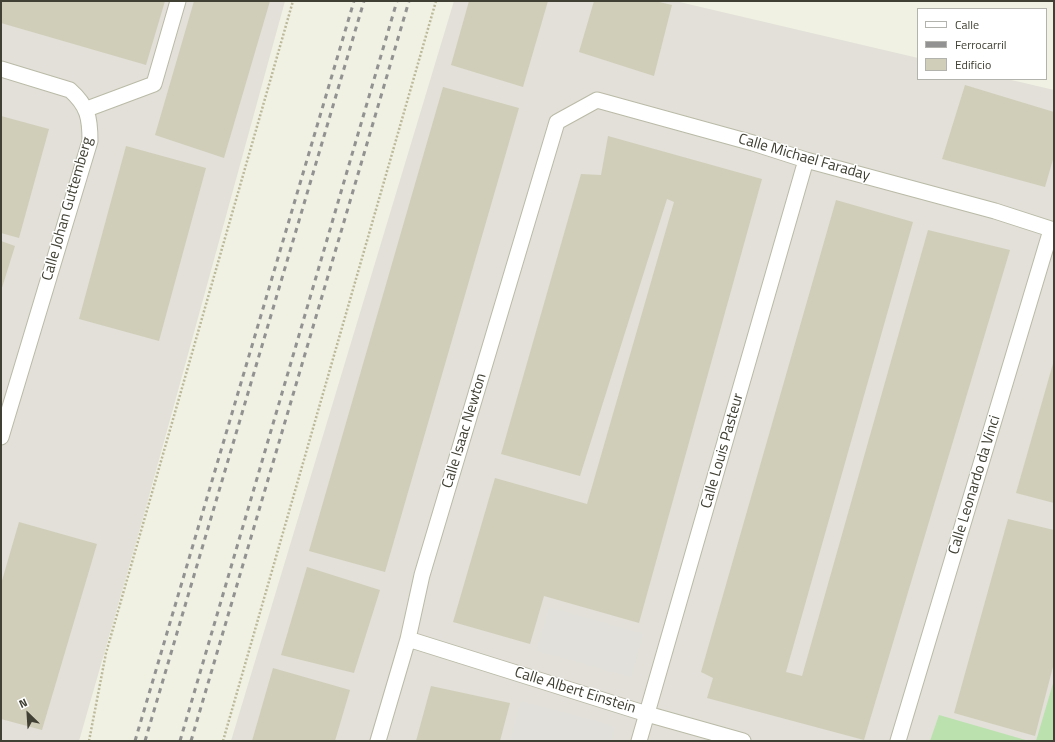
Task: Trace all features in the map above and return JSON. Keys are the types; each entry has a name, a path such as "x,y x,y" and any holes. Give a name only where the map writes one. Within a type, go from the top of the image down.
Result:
{"street":[{"path":"1,69 70,90 78,97 86,109 154,84 178,1"},
{"name":"Calle Michael Faraday","path":"557,122 597,100 746,141 806,160 987,209 1053,230"},
{"name":"Calle Johan Guttemberg","path":"1,437 90,141 90,125 86,109"},
{"name":"Calle Isaac Newton","path":"378,741 408,639 422,575 557,122"},
{"name":"Calle Louis Pasteur","path":"639,741 806,160"},
{"name":"Calle Leonardo da Vinci","path":"898,741 1053,230"},
{"name":"Calle Albert Einstein","path":"408,639 647,714 743,741"}],"path":[{"path":"89,741 106,652 293,1"},
{"path":"223,741 436,1"}],"shaded area":[{"path":"1,1 285,1 143,518 79,741 1,741"},
{"path":"454,1 675,1 917,58 917,80 1011,80 1054,90 1054,741 231,741"},
{"path":"549,607 643,634 631,677 537,651"},
{"path":"521,701 615,726 611,741 510,741"}],"green space":[{"path":"1054,680 1054,741 1036,741"},
{"path":"939,715 1029,741 930,741"}],"building":[{"path":"1,1 165,1 146,65 1,23"},
{"path":"194,1 270,1 224,158 155,135"},
{"path":"469,1 548,1 523,87 451,65"},
{"path":"594,1 655,1 672,5 654,76 579,52"},
{"path":"965,85 1054,112 1054,156 1045,187 942,159"},
{"path":"443,87 519,108 385,572 309,551"},
{"path":"1,116 49,129 19,238 1,233"},
{"path":"608,136 762,179 639,623 544,596 530,644 453,622 495,478 587,504 674,202 667,199 580,476 501,454 581,174 601,175"},
{"path":"126,146 206,168 159,341 79,319"},
{"path":"836,200 913,222 786,672 802,676 928,230 1010,250 864,740 707,698 713,678 701,672"},
{"path":"1,241 15,246 1,291"},
{"path":"1054,360 1054,503 1016,493"},
{"path":"1008,519 1054,530 1054,663 1035,736 954,713"},
{"path":"19,522 97,544 42,730 1,719 1,584"},
{"path":"307,567 380,590 354,673 281,655"},
{"path":"273,668 350,690 335,741 252,741"},
{"path":"431,686 510,703 500,741 416,741"}],"railway":[{"path":"135,741 354,1"},
{"path":"145,741 364,1"},
{"path":"180,741 397,1"},
{"path":"191,741 409,1"}]}
